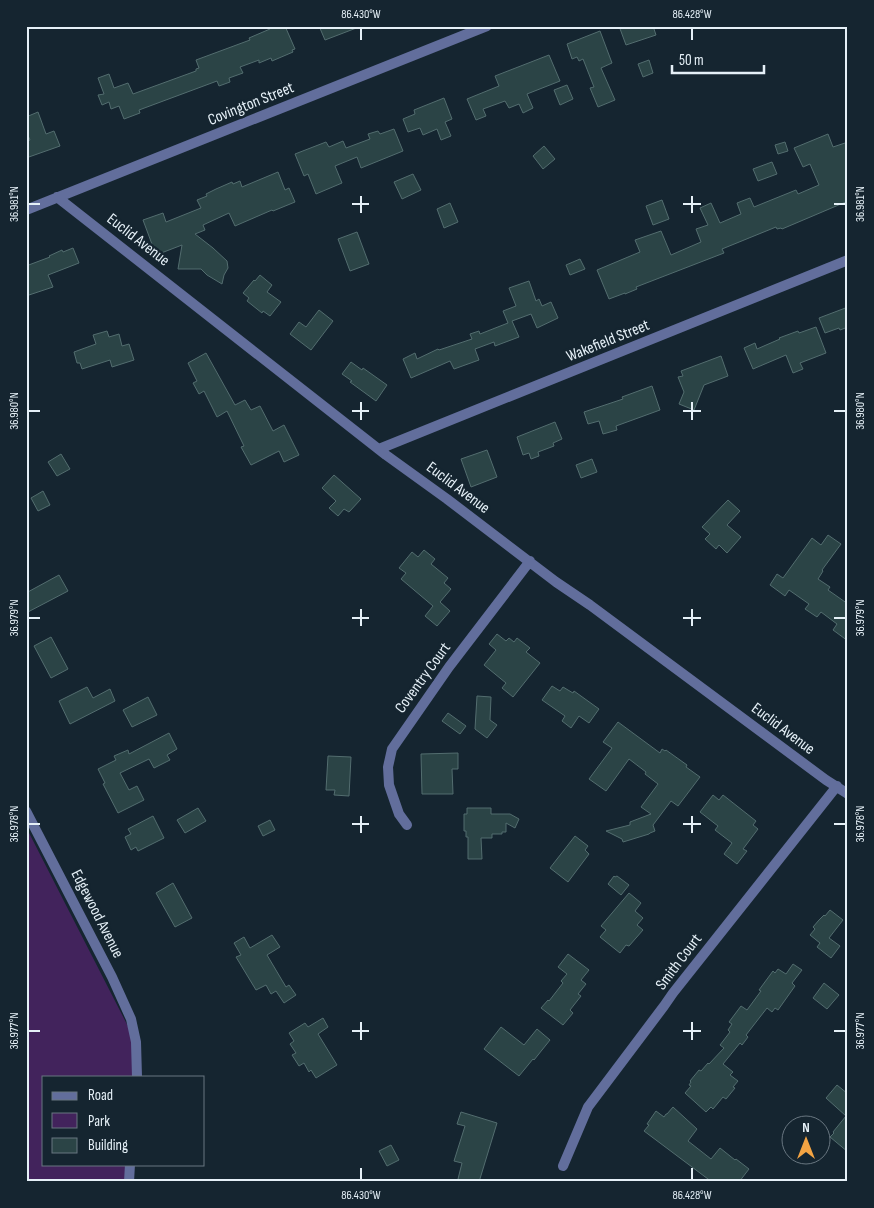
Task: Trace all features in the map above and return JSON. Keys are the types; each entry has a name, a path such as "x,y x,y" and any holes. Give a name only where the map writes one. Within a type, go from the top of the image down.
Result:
{"street":[{"name":"Covington Street","path":"26,210 487,26"},
{"name":"Euclid Avenue","path":"57,197 379,449 448,498 556,582 605,616 826,780 848,794"},
{"name":"Wakefield Street","path":"379,449 848,260"},
{"name":"Coventry Court","path":"407,825 399,814 389,785 388,766 392,749 449,667 530,561"},
{"name":"Smith Court","path":"563,1166 588,1107 673,993 837,786"},
{"name":"Edgewood Avenue","path":"26,811 112,978 130,1020 136,1050 137,1076"},
{"path":"128,1182 130,1166"}],"green space":[{"path":"26,827 136,1042 133,1076 42,1076 42,1166 127,1166 126,1182 26,1182"}],"building":[{"path":"268,26 285,26 295,49 292,50 293,52 272,61 271,58 259,63 259,60 240,67 243,73 229,78 230,82 219,86 217,81 139,110 140,113 124,119 119,106 111,109 109,102 102,105 98,95 104,94 98,78 109,74 114,88 128,83 133,94 196,71 199,68 196,60 250,40 249,38 270,29"},
{"path":"319,26 359,26 359,27 325,40"},
{"path":"619,26 653,26 656,35 626,45"},
{"path":"600,31 612,63 601,68 615,100 598,107 590,88 594,87 583,59 579,61 577,57 572,59 567,44"},
{"path":"549,55 560,81 527,94 533,108 523,113 519,104 509,108 505,101 483,109 486,116 476,120 467,99 499,86 495,76"},
{"path":"649,60 653,73 643,77 638,64"},
{"path":"567,85 573,99 560,105 554,90"},
{"path":"444,98 452,119 445,122 451,136 441,140 437,129 423,135 420,128 408,132 403,119 415,114 414,110"},
{"path":"38,112 46,134 54,131 60,146 26,158 26,142 30,140 26,131 26,117"},
{"path":"394,129 403,151 361,168 357,157 335,166 342,183 316,194 308,174 304,176 295,154 326,142 329,147 343,141 346,148 370,139 368,134 378,131 380,134"},
{"path":"828,134 833,147 848,142 848,201 782,229 777,229 776,227 722,249 724,253 609,299 597,270 640,252 635,240 661,231 671,255 701,242 696,229 708,225 700,208 711,203 720,223 741,214 737,203 750,198 754,207 796,190 798,194 819,185 810,164 803,167 794,148"},
{"path":"785,142 788,151 778,154 775,145"},
{"path":"544,146 555,159 543,169 533,156"},
{"path":"772,162 777,174 758,181 753,169"},
{"path":"278,172 285,190 289,188 295,202 235,226 229,213 203,225 205,230 195,234 227,261 228,268 222,284 201,269 178,269 182,245 156,255 143,220 163,213 166,222 201,208 197,200 207,196 206,194 216,189 232,182 233,184 240,181 242,187"},
{"path":"413,174 421,190 402,199 394,182"},
{"path":"662,200 669,219 653,225 646,206"},
{"path":"450,203 458,222 444,228 437,209"},
{"path":"357,232 369,264 350,271 338,239"},
{"path":"73,248 79,263 48,275 53,287 26,296 26,266 50,257 62,250 63,252"},
{"path":"580,259 585,269 570,275 566,265"},
{"path":"260,275 272,285 267,292 281,302 270,316 263,311 262,313 247,301 249,298 243,293"},
{"path":"529,281 536,301 539,299 542,306 551,302 558,318 537,328 531,314 512,321 519,337 495,346 494,342 475,349 479,360 454,369 450,361 411,378 403,359 415,353 417,359 438,349 472,339 470,334 479,331 480,334 508,323 503,311 516,306 509,288"},
{"path":"848,307 848,327 825,333 819,318"},
{"path":"319,310 333,321 311,350 290,334 299,322 306,327"},
{"path":"816,327 826,353 800,363 803,369 793,373 786,355 753,369 744,348 755,343 757,349 779,338"},
{"path":"107,331 109,337 119,334 122,346 129,344 134,360 112,367 110,360 82,369 80,363 77,363 74,352 96,344 93,335"},
{"path":"206,353 235,405 245,400 251,410 260,406 273,431 284,425 299,455 284,462 279,451 251,465 241,447 244,446 227,411 217,417 204,391 199,394 193,383 197,381 188,363"},
{"path":"721,356 728,376 704,385 694,410 679,404 684,392 678,377 683,376 681,371"},
{"path":"351,362 387,385 376,401 342,374"},
{"path":"652,386 660,410 616,426 617,430 603,434 599,421 588,424 584,412 623,399 622,397"},
{"path":"555,422 562,439 553,443 554,446 538,452 539,456 531,459 529,453 523,455 517,437"},
{"path":"487,450 497,477 471,487 461,459"},
{"path":"61,454 70,469 57,476 48,462"},
{"path":"592,459 597,472 581,478 576,465"},
{"path":"334,475 361,499 349,512 344,509 338,516 329,508 336,501 322,488"},
{"path":"43,491 50,505 38,511 31,498"},
{"path":"728,500 740,511 727,525 741,537 727,553 719,545 716,549 705,539 710,534 702,527"},
{"path":"828,535 841,544 822,570 818,579 830,587 828,590 848,604 848,641 833,630 837,624 821,612 817,617 805,609 809,604 789,590 785,596 770,585 777,574 783,578 812,538 821,545"},
{"path":"424,550 435,559 431,564 448,578 444,583 451,589 440,602 450,611 437,626 425,616 433,606 401,579 406,573 399,568 412,552 418,557"},
{"path":"59,575 68,591 26,613 26,593"},
{"path":"497,634 506,641 509,638 514,642 517,638 530,648 526,652 540,663 513,697 502,688 506,683 484,665 496,650 489,644"},
{"path":"51,637 68,669 51,678 34,646"},
{"path":"552,686 560,691 563,687 573,693 574,691 599,709 589,723 579,716 571,728 562,721 565,716 542,700"},
{"path":"87,687 93,698 110,689 115,701 70,724 59,701"},
{"path":"477,696 491,697 490,720 497,725 487,738 475,729"},
{"path":"148,697 157,715 132,727 123,710"},
{"path":"448,713 466,726 460,734 442,721"},
{"path":"618,722 660,753 662,749 666,750 700,777 678,806 671,801 653,825 655,831 623,842 622,839 606,831 630,825 630,822 651,814 641,807 658,784 629,759 606,791 589,779 612,748 603,742"},
{"path":"169,733 177,749 167,755 170,760 154,768 149,759 120,773 129,790 137,786 144,800 118,813 103,784 105,783 98,769 116,760 114,756 128,750 129,754"},
{"path":"458,753 458,769 452,769 453,794 422,794 421,754"},
{"path":"328,756 351,757 349,796 334,795 335,790 326,790"},
{"path":"713,795 719,800 723,795 756,821 753,825 758,829 743,849 747,851 737,864 724,854 732,843 715,830 718,826 700,812"},
{"path":"198,808 206,821 185,833 177,820"},
{"path":"467,808 491,808 491,814 510,814 519,819 515,828 506,823 506,832 492,834 492,838 481,838 482,859 468,859 468,837 466,837 466,831 464,831 464,814 467,814"},
{"path":"153,816 164,838 138,851 136,847 131,850 125,837 131,834 128,829"},
{"path":"270,820 275,830 263,836 258,826"},
{"path":"575,836 588,846 585,850 589,854 568,882 550,868"},
{"path":"614,876 617,876 629,885 621,895 608,884"},
{"path":"173,883 192,918 175,927 156,893"},
{"path":"629,893 641,903 635,911 643,918 637,925 643,930 620,953 600,937 606,930 601,926"},
{"path":"830,910 843,920 829,938 840,946 831,958 817,947 820,943 810,935 815,929 813,927"},
{"path":"272,935 280,947 267,955 286,987 289,985 296,995 284,1003 276,991 271,994 266,985 256,990 236,957 241,955 234,943 244,937 250,948"},
{"path":"568,954 589,970 581,980 586,984 578,994 581,996 570,1010 573,1013 563,1025 541,1008 563,983 561,981 567,974 558,967"},
{"path":"793,964 802,970 792,983 795,986 778,1010 775,1008 772,1012 767,1008 746,1035 748,1037 742,1045 740,1043 723,1064 733,1072 730,1075 738,1081 726,1099 723,1097 713,1109 711,1107 706,1112 685,1093 691,1086 689,1085 690,1081 699,1070 701,1071 709,1064 724,1048 720,1045 730,1032 728,1030 732,1024 729,1022 741,1006 747,1010 773,971 775,973 778,969 786,974"},
{"path":"824,983 839,995 827,1009 813,998"},
{"path":"323,1018 328,1027 318,1034 337,1065 316,1078 311,1070 309,1072 304,1063 299,1066 292,1055 296,1053 290,1044 294,1041 289,1033 305,1023 308,1027"},
{"path":"501,1027 524,1045 537,1029 550,1040 519,1076 484,1049"},
{"path":"837,1085 848,1094 848,1152 832,1139 833,1132 846,1116 826,1098"},
{"path":"673,1107 697,1129 688,1141 711,1159 720,1148 749,1169 739,1182 712,1182 644,1131 656,1111 664,1117"},
{"path":"461,1112 497,1123 479,1182 467,1182 458,1179 462,1163 454,1161 465,1126 457,1124"},
{"path":"391,1145 399,1160 387,1166 379,1151"}]}
